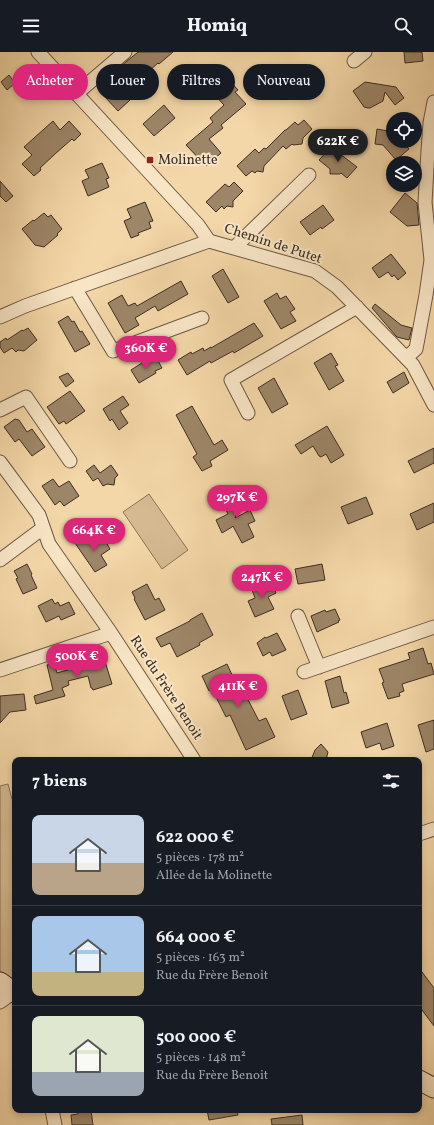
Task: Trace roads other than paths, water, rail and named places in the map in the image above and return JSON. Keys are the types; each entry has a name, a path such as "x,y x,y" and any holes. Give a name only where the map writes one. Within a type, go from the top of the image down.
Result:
{"street":[{"path":"38,52 49,64"},
{"path":"88,84 125,52"},
{"path":"354,62 365,52"},
{"path":"82,100 198,226 209,241"},
{"path":"406,358 416,349 431,278 430,130 434,102"},
{"path":"234,248 309,175"},
{"name":"Chemin de Putet","path":"0,317 25,306 209,241 315,271 337,287 413,365 434,404"},
{"path":"75,288 113,351 202,318"},
{"path":"248,413 231,380 357,307"},
{"path":"0,410 26,397 70,461"},
{"name":"Rue du Frère Benoit","path":"0,462 39,515 49,544 111,633 192,757"},
{"path":"0,560 43,528"},
{"path":"298,616 319,667"},
{"path":"304,672 434,627"},
{"name":"Rue du Frère Benoit","path":"0,670 111,633"},
{"path":"422,833 434,829"},
{"path":"422,1082 434,1088"},
{"path":"53,1113 55,1125"}],"place":[{"name":"Molinette","path":"150,160"}]}
